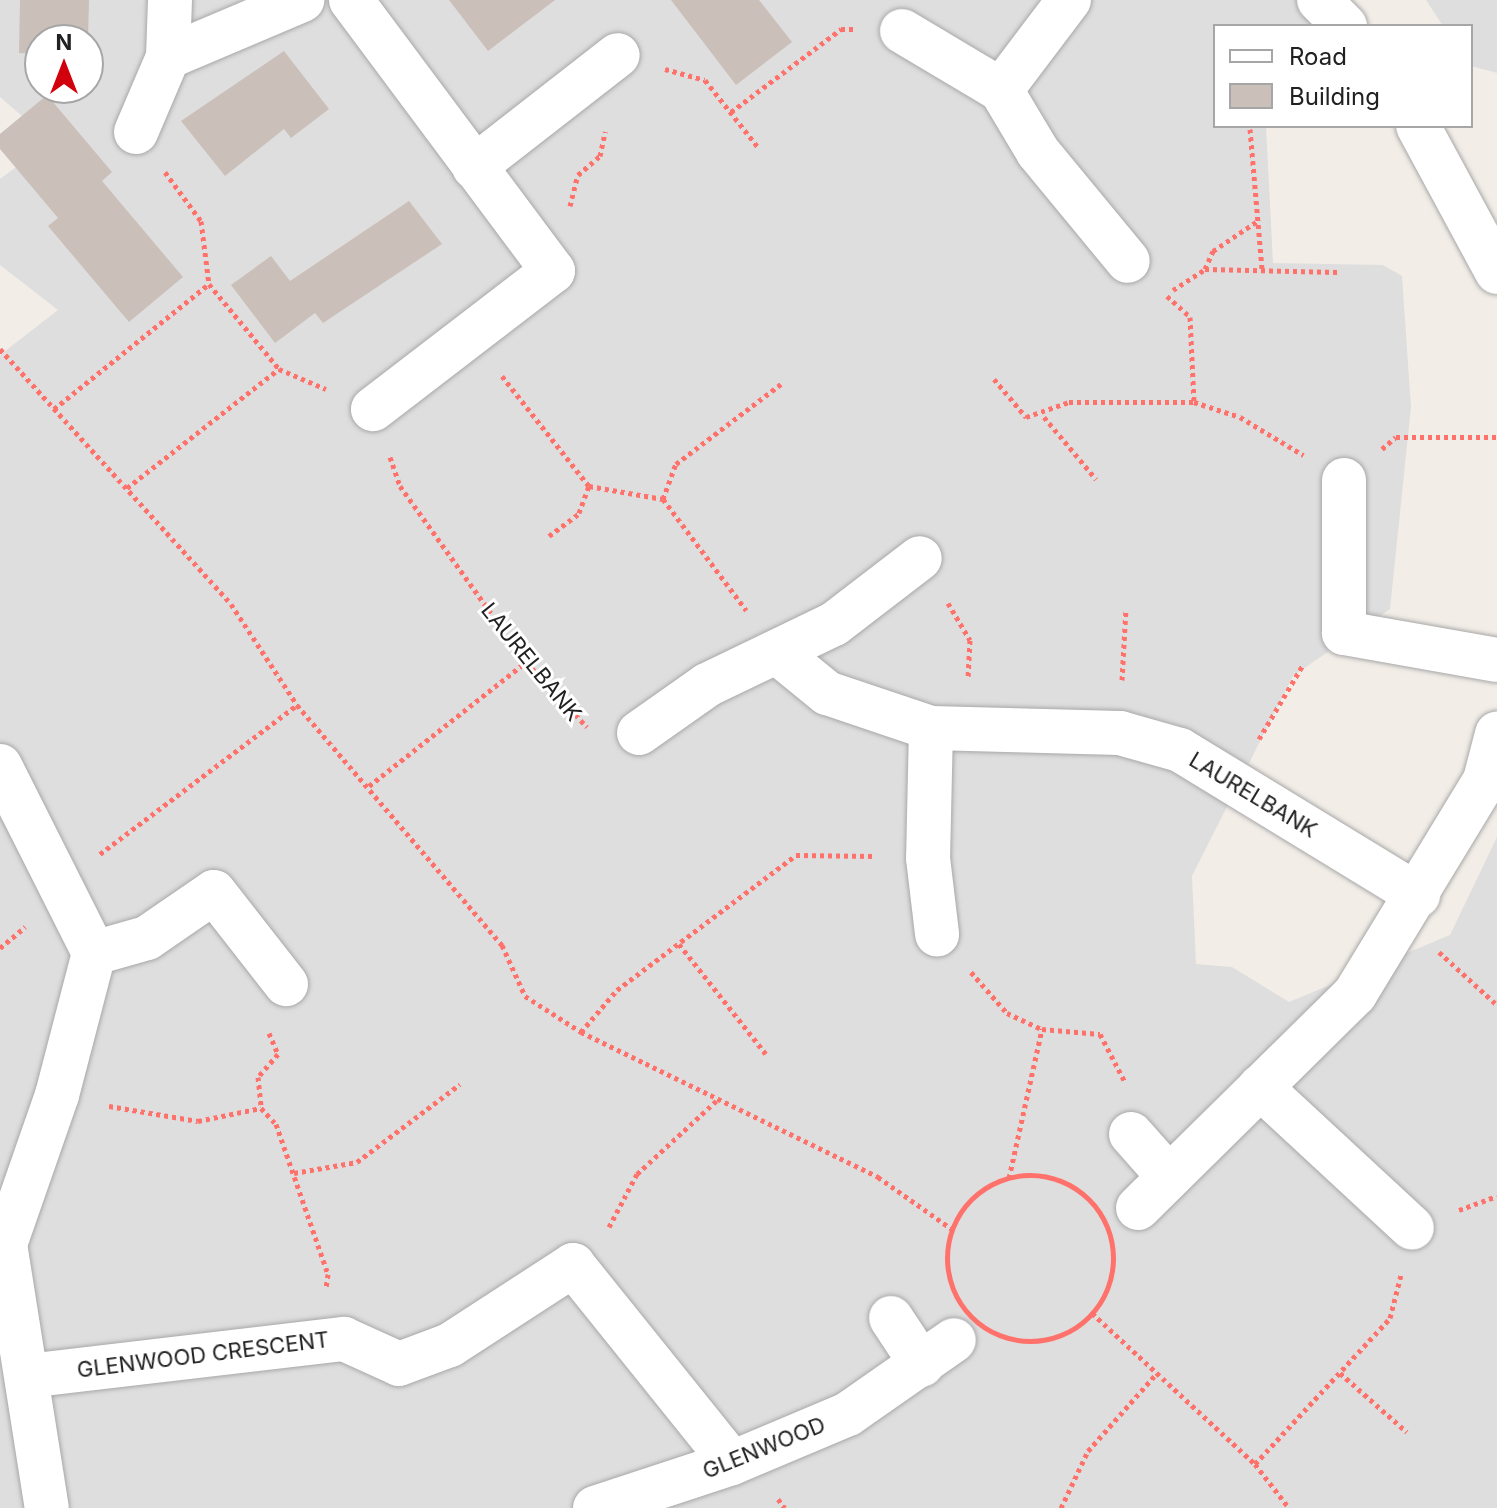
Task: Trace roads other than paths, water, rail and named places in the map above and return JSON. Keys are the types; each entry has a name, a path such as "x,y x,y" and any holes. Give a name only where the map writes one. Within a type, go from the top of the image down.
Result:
{"street":[{"path":"136,132 168,57 170,0"},
{"path":"168,57 302,0"},
{"path":"351,0 553,271 373,409"},
{"path":"1001,90 1069,0"},
{"path":"1319,0 1343,24"},
{"path":"902,31 1001,90 1038,152 1128,261"},
{"path":"474,167 618,55"},
{"path":"1419,128 1497,272"},
{"path":"1344,480 1344,633 1497,660"},
{"path":"639,733 707,685 779,654 834,624 920,558"},
{"name":"LAURELBANK","path":"779,654 827,693 948,729 1120,733 1180,750 1233,782 1410,907"},
{"path":"937,934 928,858 948,729"},
{"path":"1138,1208 1355,994 1485,780 1497,734"},
{"path":"0,766 67,890 94,953 57,1095 2,1245 27,1376 47,1508"},
{"path":"94,953 147,938 214,892 286,984"},
{"path":"1260,1087 1412,1228"},
{"path":"1131,1134 1169,1177"},
{"name":"GLENWOOD CRESCENT","path":"27,1376 331,1340 399,1364 450,1345 573,1265 732,1463"},
{"name":"GLENWOOD","path":"595,1508 732,1463 848,1414 938,1353 891,1318"}]}
